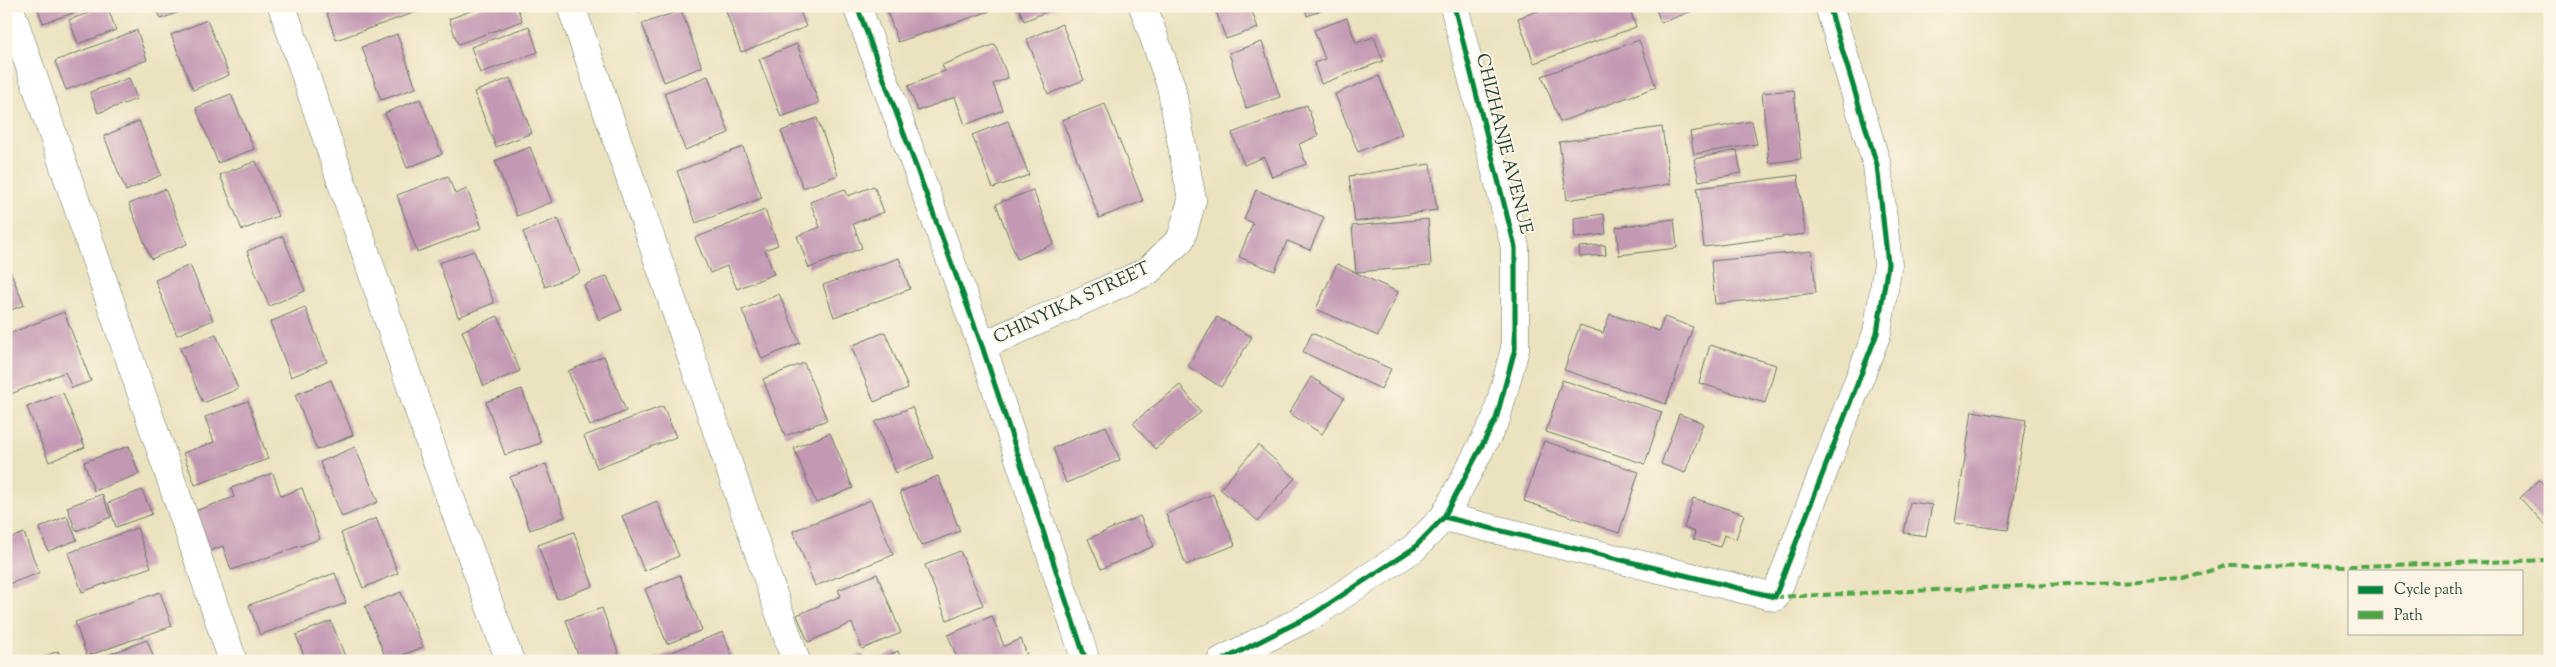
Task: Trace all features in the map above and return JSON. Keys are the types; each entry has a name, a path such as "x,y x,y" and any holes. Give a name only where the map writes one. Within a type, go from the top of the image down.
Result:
{"street":[{"path":"9,6 233,661"},
{"path":"282,6 428,437 510,661"},
{"path":"571,6 796,661"},
{"path":"857,6 982,346 1086,661"},
{"name":"CHINYIKA STREET","path":"982,346 1148,272 1181,239 1192,200 1171,86 1143,6"},
{"name":"CHIZHANJE AVENUE","path":"1221,661 1312,615 1365,582 1414,548 1444,517 1496,419 1515,349 1515,247 1454,6"},
{"path":"1444,517 1775,598 1877,333 1888,264 1877,165 1829,6"}],"building":[{"path":"37,6 91,6 91,7 43,23"},
{"path":"107,6 116,30 78,44 69,20"},
{"path":"156,6 194,6 161,19"},
{"path":"414,6 416,12 336,40 325,7"},
{"path":"484,6 517,6 522,21 458,44 449,19"},
{"path":"637,6 653,6 639,12"},
{"path":"724,6 798,6 806,27 741,52"},
{"path":"899,6 991,6 993,10 898,42 887,11"},
{"path":"1018,6 1061,6 1024,21"},
{"path":"1214,6 1250,6 1258,28 1226,39"},
{"path":"1304,6 1332,6 1307,16"},
{"path":"1552,6 1629,6 1636,27 1534,63 1518,18"},
{"path":"1655,6 1705,6 1661,23"},
{"path":"681,10 702,67 664,82 642,24"},
{"path":"1347,18 1356,43 1374,37 1383,61 1321,84 1314,63 1325,59 1314,30"},
{"path":"207,20 229,75 193,90 171,35"},
{"path":"1062,24 1084,80 1048,94 1027,39"},
{"path":"529,26 538,52 480,73 471,47"},
{"path":"137,30 147,60 66,90 55,61"},
{"path":"397,34 416,88 381,100 362,47"},
{"path":"1639,40 1656,87 1560,122 1542,76"},
{"path":"1262,42 1280,97 1246,108 1229,53"},
{"path":"797,44 819,103 781,117 759,59"},
{"path":"995,44 1008,78 993,84 1003,110 965,125 955,97 918,111 908,86 945,71 942,65"},
{"path":"708,76 729,133 685,150 664,93"},
{"path":"1379,76 1402,134 1358,152 1335,94"},
{"path":"129,78 137,99 98,113 90,92"},
{"path":"510,78 532,133 496,147 474,92"},
{"path":"1794,90 1801,159 1769,163 1762,93"},
{"path":"231,94 254,149 218,163 196,108"},
{"path":"420,99 442,154 407,168 385,113"},
{"path":"1105,104 1143,201 1099,218 1062,120"},
{"path":"1307,105 1318,136 1299,144 1306,164 1272,177 1264,157 1244,165 1232,133"},
{"path":"817,118 838,175 803,188 781,131"},
{"path":"139,121 161,175 126,191 104,136"},
{"path":"1008,121 1029,175 993,188 972,135"},
{"path":"1752,121 1757,144 1694,154 1690,132"},
{"path":"1662,127 1670,184 1567,200 1559,142"},
{"path":"530,147 552,202 517,216 495,161"},
{"path":"743,147 762,198 696,223 677,171"},
{"path":"1737,150 1741,173 1699,181 1694,159"},
{"path":"256,161 278,216 242,230 220,175"},
{"path":"1430,164 1437,210 1355,222 1349,176"},
{"path":"1798,175 1805,234 1704,247 1697,188"},
{"path":"448,176 455,194 467,189 482,228 417,252 397,195"},
{"path":"874,186 884,212 853,224 862,248 809,268 797,236 820,227 810,202 845,189 848,196"},
{"path":"165,189 187,244 151,259 129,204"},
{"path":"1033,190 1054,244 1017,259 996,204"},
{"path":"1256,190 1324,217 1310,250 1287,241 1275,271 1239,257 1253,223 1244,219"},
{"path":"765,210 778,245 765,250 774,274 737,289 727,266 710,273 695,238"},
{"path":"1604,214 1606,234 1575,238 1574,218"},
{"path":"558,218 580,273 545,287 523,232"},
{"path":"1428,219 1431,266 1356,272 1352,226"},
{"path":"1674,219 1677,248 1619,255 1616,227"},
{"path":"283,236 305,291 269,306 247,251"},
{"path":"1605,245 1606,255 1580,257 1579,247"},
{"path":"474,251 494,303 458,317 439,263"},
{"path":"1812,251 1816,293 1715,304 1711,261"},
{"path":"899,258 910,289 834,317 823,285"},
{"path":"6,261 24,305 6,312"},
{"path":"1337,264 1398,292 1378,336 1316,309"},
{"path":"190,265 213,320 177,335 155,280"},
{"path":"607,276 622,310 599,320 584,285"},
{"path":"779,294 800,343 762,359 742,310"},
{"path":"305,307 327,362 291,377 270,322"},
{"path":"64,312 91,381 72,388 65,372 6,396 6,335"},
{"path":"1610,314 1659,331 1664,317 1693,327 1666,404 1564,370 1580,325 1603,333"},
{"path":"498,316 520,371 484,386 462,331"},
{"path":"1217,317 1252,337 1221,387 1188,366"},
{"path":"885,332 908,388 874,402 851,346"},
{"path":"1312,333 1391,369 1381,389 1303,352"},
{"path":"216,334 238,389 203,403 180,348"},
{"path":"1710,345 1776,365 1765,403 1699,383"},
{"path":"604,356 626,411 590,426 568,371"},
{"path":"804,363 827,420 785,436 763,379"},
{"path":"1311,377 1344,398 1322,434 1289,413"},
{"path":"331,380 353,435 317,450 295,395"},
{"path":"1562,380 1662,412 1645,464 1546,432"},
{"path":"1180,385 1201,412 1155,449 1133,423"},
{"path":"522,389 541,443 505,455 486,402"},
{"path":"63,393 85,447 49,462 27,407"},
{"path":"248,401 268,459 195,485 183,453 214,442 205,417"},
{"path":"663,406 676,437 597,468 584,436"},
{"path":"912,407 933,458 896,473 875,422"},
{"path":"1972,411 2026,420 2008,530 1955,523"},
{"path":"1679,414 1703,423 1685,473 1661,464"},
{"path":"1106,426 1120,460 1066,483 1053,448"},
{"path":"830,433 853,488 816,503 794,448"},
{"path":"1544,441 1639,472 1619,533 1524,501"},
{"path":"1258,445 1295,478 1258,521 1220,489"},
{"path":"129,446 139,474 94,491 84,462"},
{"path":"355,447 378,502 342,517 320,462"},
{"path":"546,464 565,517 530,530 510,477"},
{"path":"273,473 281,496 302,488 320,539 231,570 223,546 206,552 192,512 234,497 231,488"},
{"path":"938,476 960,531 921,546 900,492"},
{"path":"2539,480 2550,492 2548,528 2520,498"},
{"path":"142,490 152,514 116,527 108,503"},
{"path":"102,494 111,517 76,531 67,507"},
{"path":"1213,494 1235,545 1186,565 1166,514"},
{"path":"1693,498 1744,514 1736,539 1724,535 1720,547 1693,539 1695,532 1684,528"},
{"path":"871,500 893,555 815,586 793,531"},
{"path":"657,501 679,556 644,571 622,516"},
{"path":"1910,502 1932,505 1926,536 1904,533"},
{"path":"67,516 77,540 48,551 39,528"},
{"path":"1140,516 1154,546 1101,569 1088,539"},
{"path":"376,518 398,573 363,588 341,533"},
{"path":"137,528 151,567 82,592 68,553"},
{"path":"574,532 593,586 557,599 538,545"},
{"path":"24,533 39,573 6,585 6,540"},
{"path":"960,551 983,605 947,620 925,565"},
{"path":"335,573 346,603 260,635 249,605"},
{"path":"877,574 901,633 862,649 852,623 808,642 797,615 841,596 838,590"},
{"path":"680,575 702,630 667,644 645,589"},
{"path":"160,592 172,626 87,656 75,622"},
{"path":"401,592 423,647 387,661 365,606"},
{"path":"602,608 621,661 580,661 566,620"},
{"path":"992,616 1004,646 1021,639 1029,661 958,661 948,635"},
{"path":"331,621 347,661 306,661 296,635"},
{"path":"723,632 734,661 655,661 654,659"},
{"path":"147,640 155,661 109,661 107,655"},
{"path":"58,651 62,661 33,661"},
{"path":"898,651 902,661 875,661"},
{"path":"861,654 863,661 844,661"}],"marked path":[{"path":"1775,597 2184,579 2228,565 2360,566 2550,560"}],"cycle path":[{"path":"857,6 982,346 1086,661"},
{"path":"1221,661 1312,615 1414,548 1444,517 1496,419 1515,349 1515,247 1454,6"},
{"path":"1444,517 1775,597 1877,333 1888,264 1877,165 1829,6"}]}
